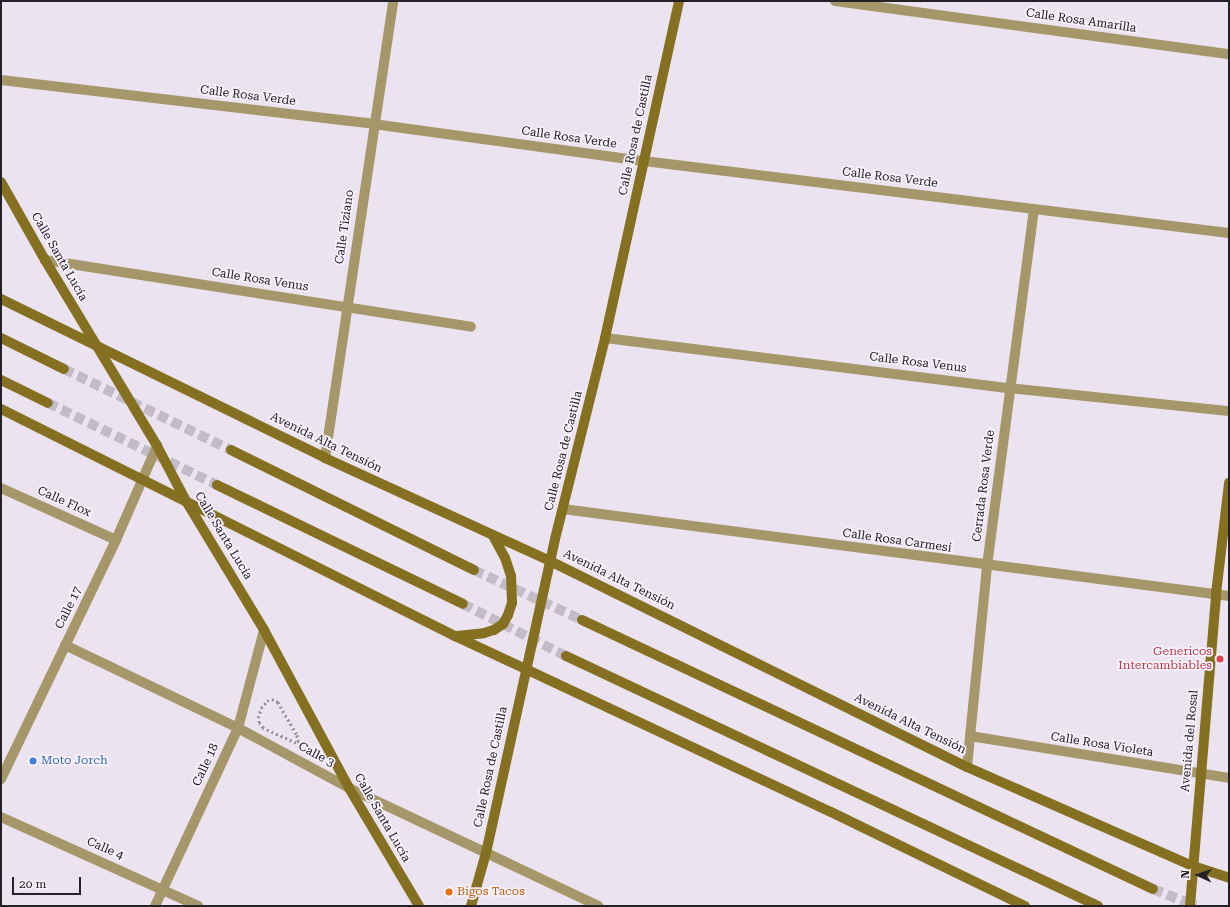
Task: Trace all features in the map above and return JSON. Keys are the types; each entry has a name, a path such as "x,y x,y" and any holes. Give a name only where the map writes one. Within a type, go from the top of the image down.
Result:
{"street":[{"name":"Calle Tiziano","path":"324,458 373,124 393,1"},
{"name":"Calle Rosa de Castilla","path":"471,906 486,854 550,561 605,338 679,1"},
{"name":"Calle Rosa Amarilla","path":"835,1 1229,54"},
{"name":"Calle Rosa Verde","path":"1,80 373,124 644,161 1229,233"},
{"name":"Calle Santa Lucía","path":"1,182 45,260 157,446 186,501 264,630 349,788 419,906"},
{"name":"Cerrada Rosa Verde","path":"967,767 987,566 1009,388 1034,209"},
{"name":"Calle Rosa Venus","path":"45,260 346,306 471,327"},
{"name":"Avenida Alta Tensión","path":"1,299 324,458 550,561 967,767 1193,866 1229,878"},
{"path":"1,338 64,369"},
{"name":"Calle Rosa Venus","path":"605,338 1009,388 1229,411"},
{"path":"1,380 48,404"},
{"path":"1,409 455,636 831,812 1025,906"},
{"name":"Calle 17","path":"1,779 116,540 157,446"},
{"path":"231,450 474,570"},
{"name":"Avenida del Rosal","path":"1190,906 1216,594 1229,483"},
{"path":"217,485 463,604"},
{"name":"Calle Flox","path":"1,488 116,540"},
{"name":"Calle Rosa Carmesí","path":"563,509 987,566 1229,596"},
{"path":"455,636 484,634 503,624 508,616 512,603 511,576 505,558 493,536"},
{"path":"582,620 1153,889"},
{"name":"Calle 18","path":"155,906 238,728 264,630"},
{"name":"Calle 3","path":"65,645 238,728 349,788 486,854 599,906"},
{"path":"566,656 1098,906"},
{"name":"Calle Rosa Violeta","path":"970,736 1229,778"},
{"name":"Calle 4","path":"1,817 198,906"}],"path":[{"path":"272,699 278,702 297,734 299,741 293,743 262,728 258,718 261,708 267,701 272,699"}],"tunnel":[{"path":"64,369 231,450"},
{"path":"48,403 217,485"},
{"path":"474,570 582,620"},
{"path":"463,604 566,656"},
{"path":"1153,889 1196,906"}],"place":[{"name":"Genericos Intercambiables","path":"1220,659"},
{"name":"Moto Jorch","path":"33,761"},
{"name":"Bigos Tacos","path":"449,892"}]}
